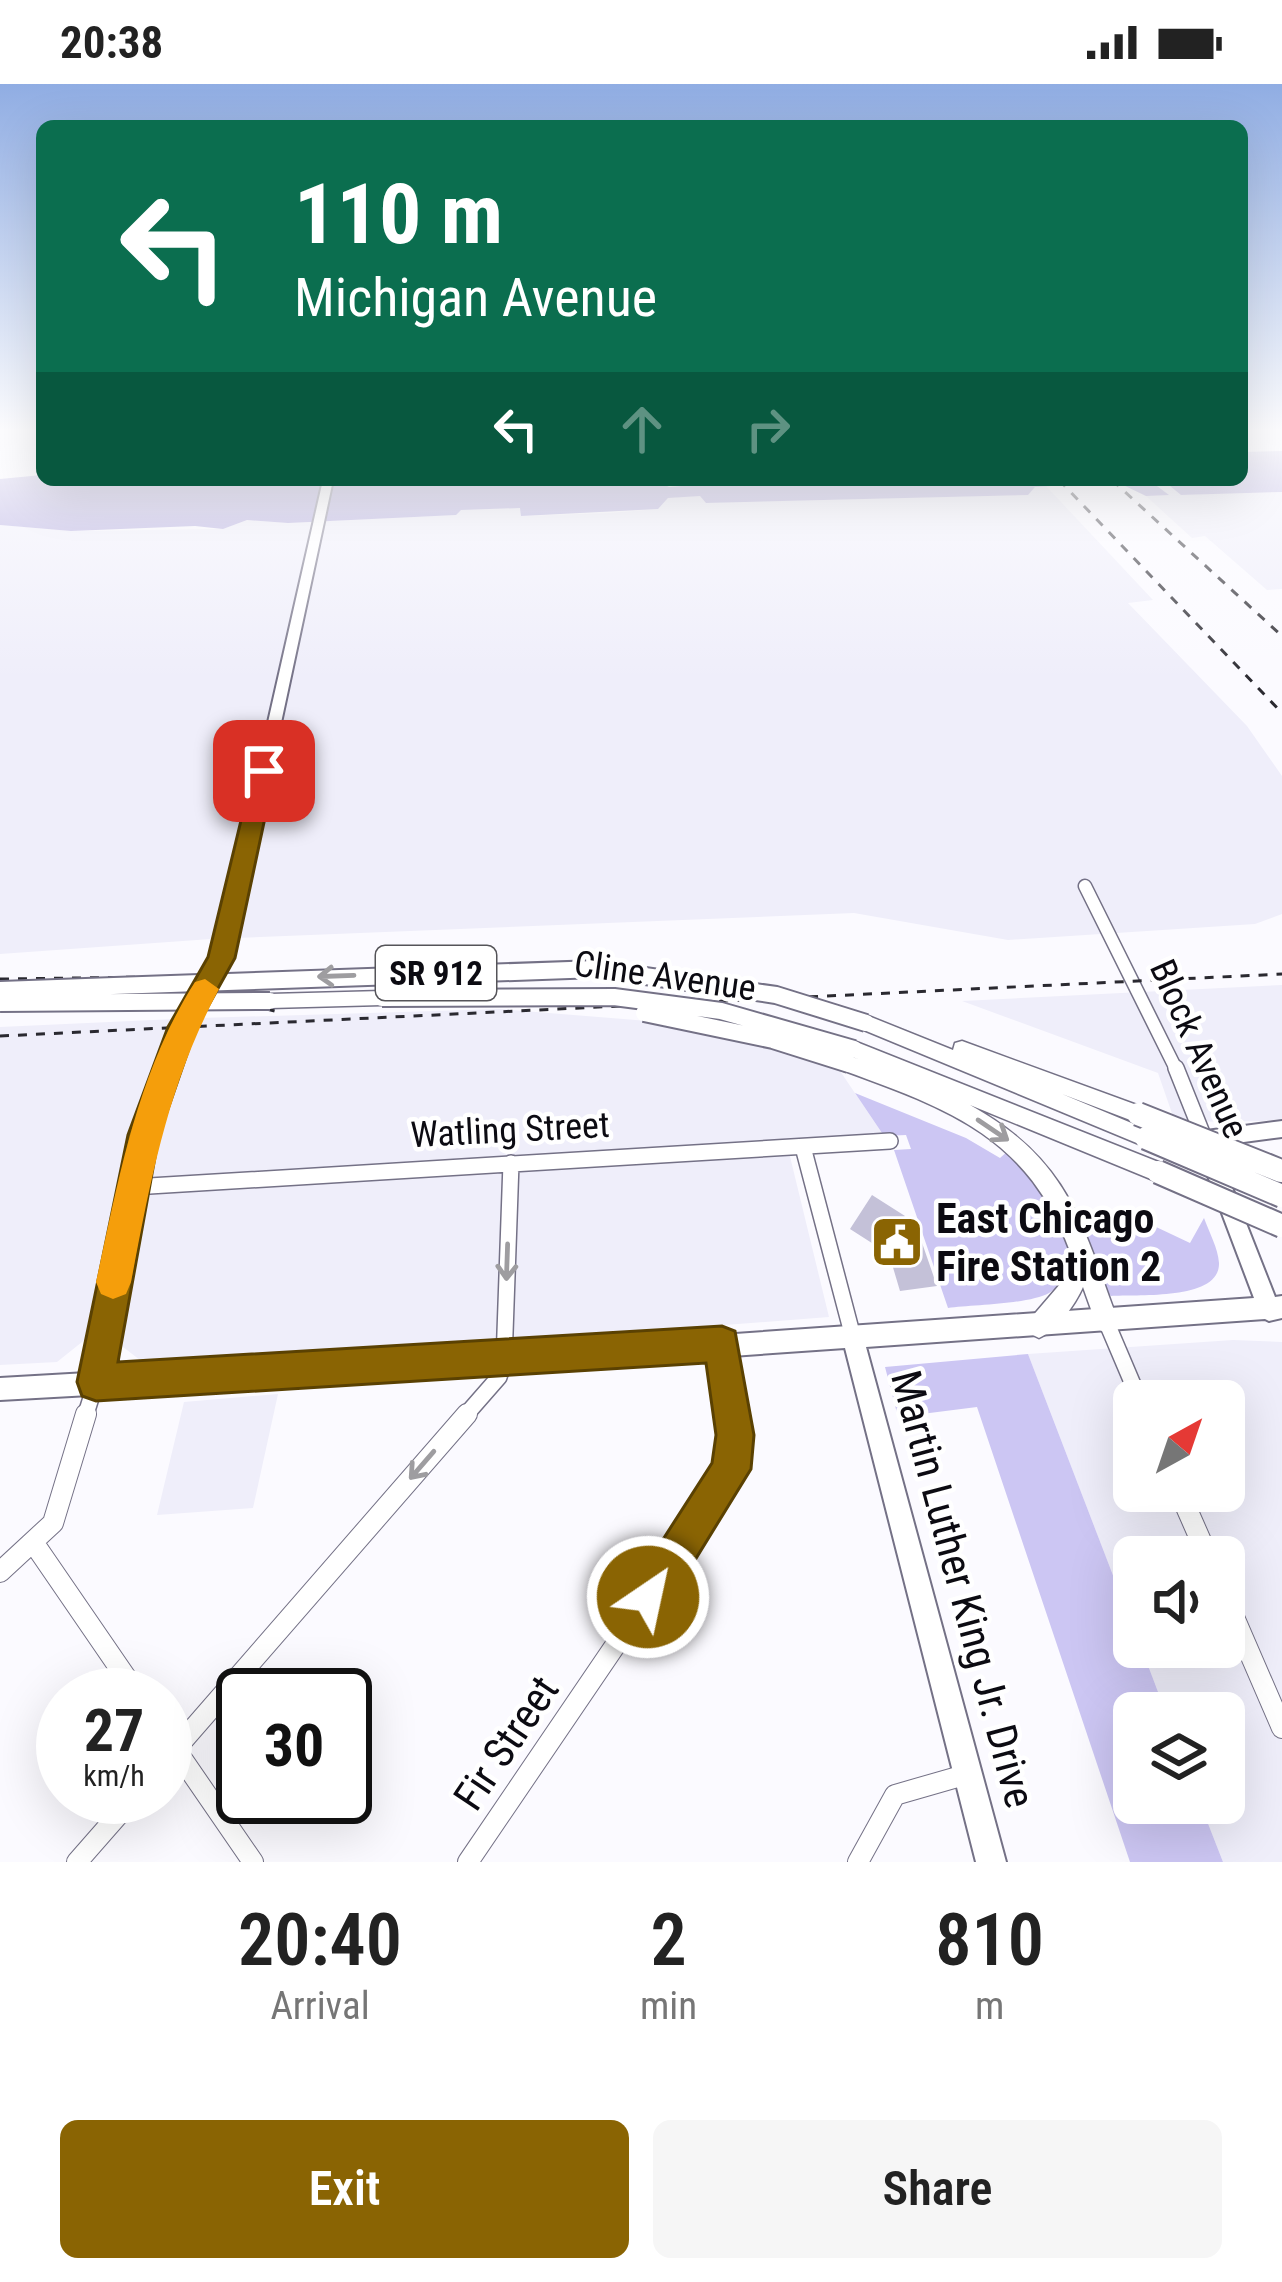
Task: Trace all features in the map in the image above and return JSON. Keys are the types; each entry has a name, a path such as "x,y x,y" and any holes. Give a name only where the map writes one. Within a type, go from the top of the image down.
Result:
{"highway":[{"name":"Cline Avenue","path":"0,990 597,969 776,995 866,1023 1282,1196"},
{"name":"SR 912","path":"0,1004 382,998 548,1003 651,1013 851,1057"},
{"path":"866,1023 908,1029 1282,1172"},
{"path":"851,1057 1158,1172 1282,1226"},
{"path":"851,1057 976,1118 1035,1164 1058,1196 1106,1321"},
{"path":"1039,1326 1070,1290 1082,1256"}],"main road":[{"path":"96,1382 133,1187 164,1072 225,947 321,515"},
{"path":"1204,1139 1282,1129"},
{"name":"Block Avenue","path":"1204,1139 1278,1311"},
{"path":"0,1389 1278,1311"},
{"name":"Martin Luther King Jr. Drive","path":"853,1338 991,1862"}],"street":[{"name":"Block Avenue","path":"1084,886 1161,1031 1204,1139"},
{"path":"0,1004 201,996"},
{"name":"Watling Street","path":"133,1187 890,1141"},
{"path":"802,1147 853,1338"},
{"path":"192,1721 499,1377 504,1361 511,1163"},
{"path":"1106,1321 1131,1380"},
{"name":"Fir Street","path":"468,1862 724,1484 735,1435 722,1344"},
{"path":"0,1572 53,1522 96,1382"},
{"path":"33,1542 119,1668"},
{"path":"1245,1643 1282,1728"},
{"path":"858,1862 895,1795 969,1774"},
{"path":"192,1780 253,1862"},
{"path":"77,1862 110,1824"}],"shaded area":[{"path":"0,515 456,515 288,523 247,520 223,529 71,531 0,525"},
{"path":"1073,515 1153,600 1128,603 1247,726 1282,776 1282,914 1255,924 1008,940 854,913 211,939 0,954 0,525 71,531 223,529 247,520"},
{"path":"1167,515 1282,515 1282,589 1267,590 1205,536 1192,538"},
{"path":"1282,985 1282,1119 1262,1121 1175,1122 1158,1073 962,1001"},
{"path":"500,1009 648,1021 791,1052 838,1068 884,1136 786,1140 829,1317 477,1344 140,1360 123,1347 119,1326 146,1172 183,1050 200,1018"},
{"path":"175,1019 145,1093 92,1334 57,1362 0,1365 0,1027"},
{"path":"855,1093 966,1138 1000,1158 1009,1150 1059,1220 1069,1261 1064,1279 1040,1297 948,1308 894,1150 911,1149 906,1135 884,1136"},
{"path":"1068,1205 1118,1228 1135,1217 1190,1243 1204,1218 1218,1257 1216,1275 1192,1290 1111,1296 1102,1287"},
{"path":"1233,1340 1282,1342 1282,1862 1223,1862 1208,1824 1245,1824 1245,1692 1158,1692 1149,1668 1245,1668 1245,1536 1113,1536 1113,1575 1028,1354"},
{"path":"1028,1354 1113,1575 1113,1668 1149,1668 1158,1692 1113,1692 1113,1811 977,1407 898,1417 885,1367"},
{"path":"278,1394 253,1508 157,1515 184,1402"},
{"path":"1117,1824 1208,1824 1223,1862 1130,1862"}],"building":[{"name":"East Chicago Fire Station 2","path":"872,1195 905,1216 900,1224 920,1237 937,1286 900,1291 889,1254 850,1229"}],"railway":[{"path":"1092,515 1282,713"},
{"path":"1150,515 1282,636"},
{"path":"0,1036 1282,974"},
{"path":"0,979 145,977 282,1013"}],"slow traffic":[{"path":"113,1282 144,1135 182,1027 205,989"}],"place":[{"name":"East Chicago Fire Station 2","path":"897,1242"}],"route":[{"path":"264,771 221,958 182,1027 144,1135 96,1382 504,1361 722,1344 735,1435 731,1469 648,1597"}]}
